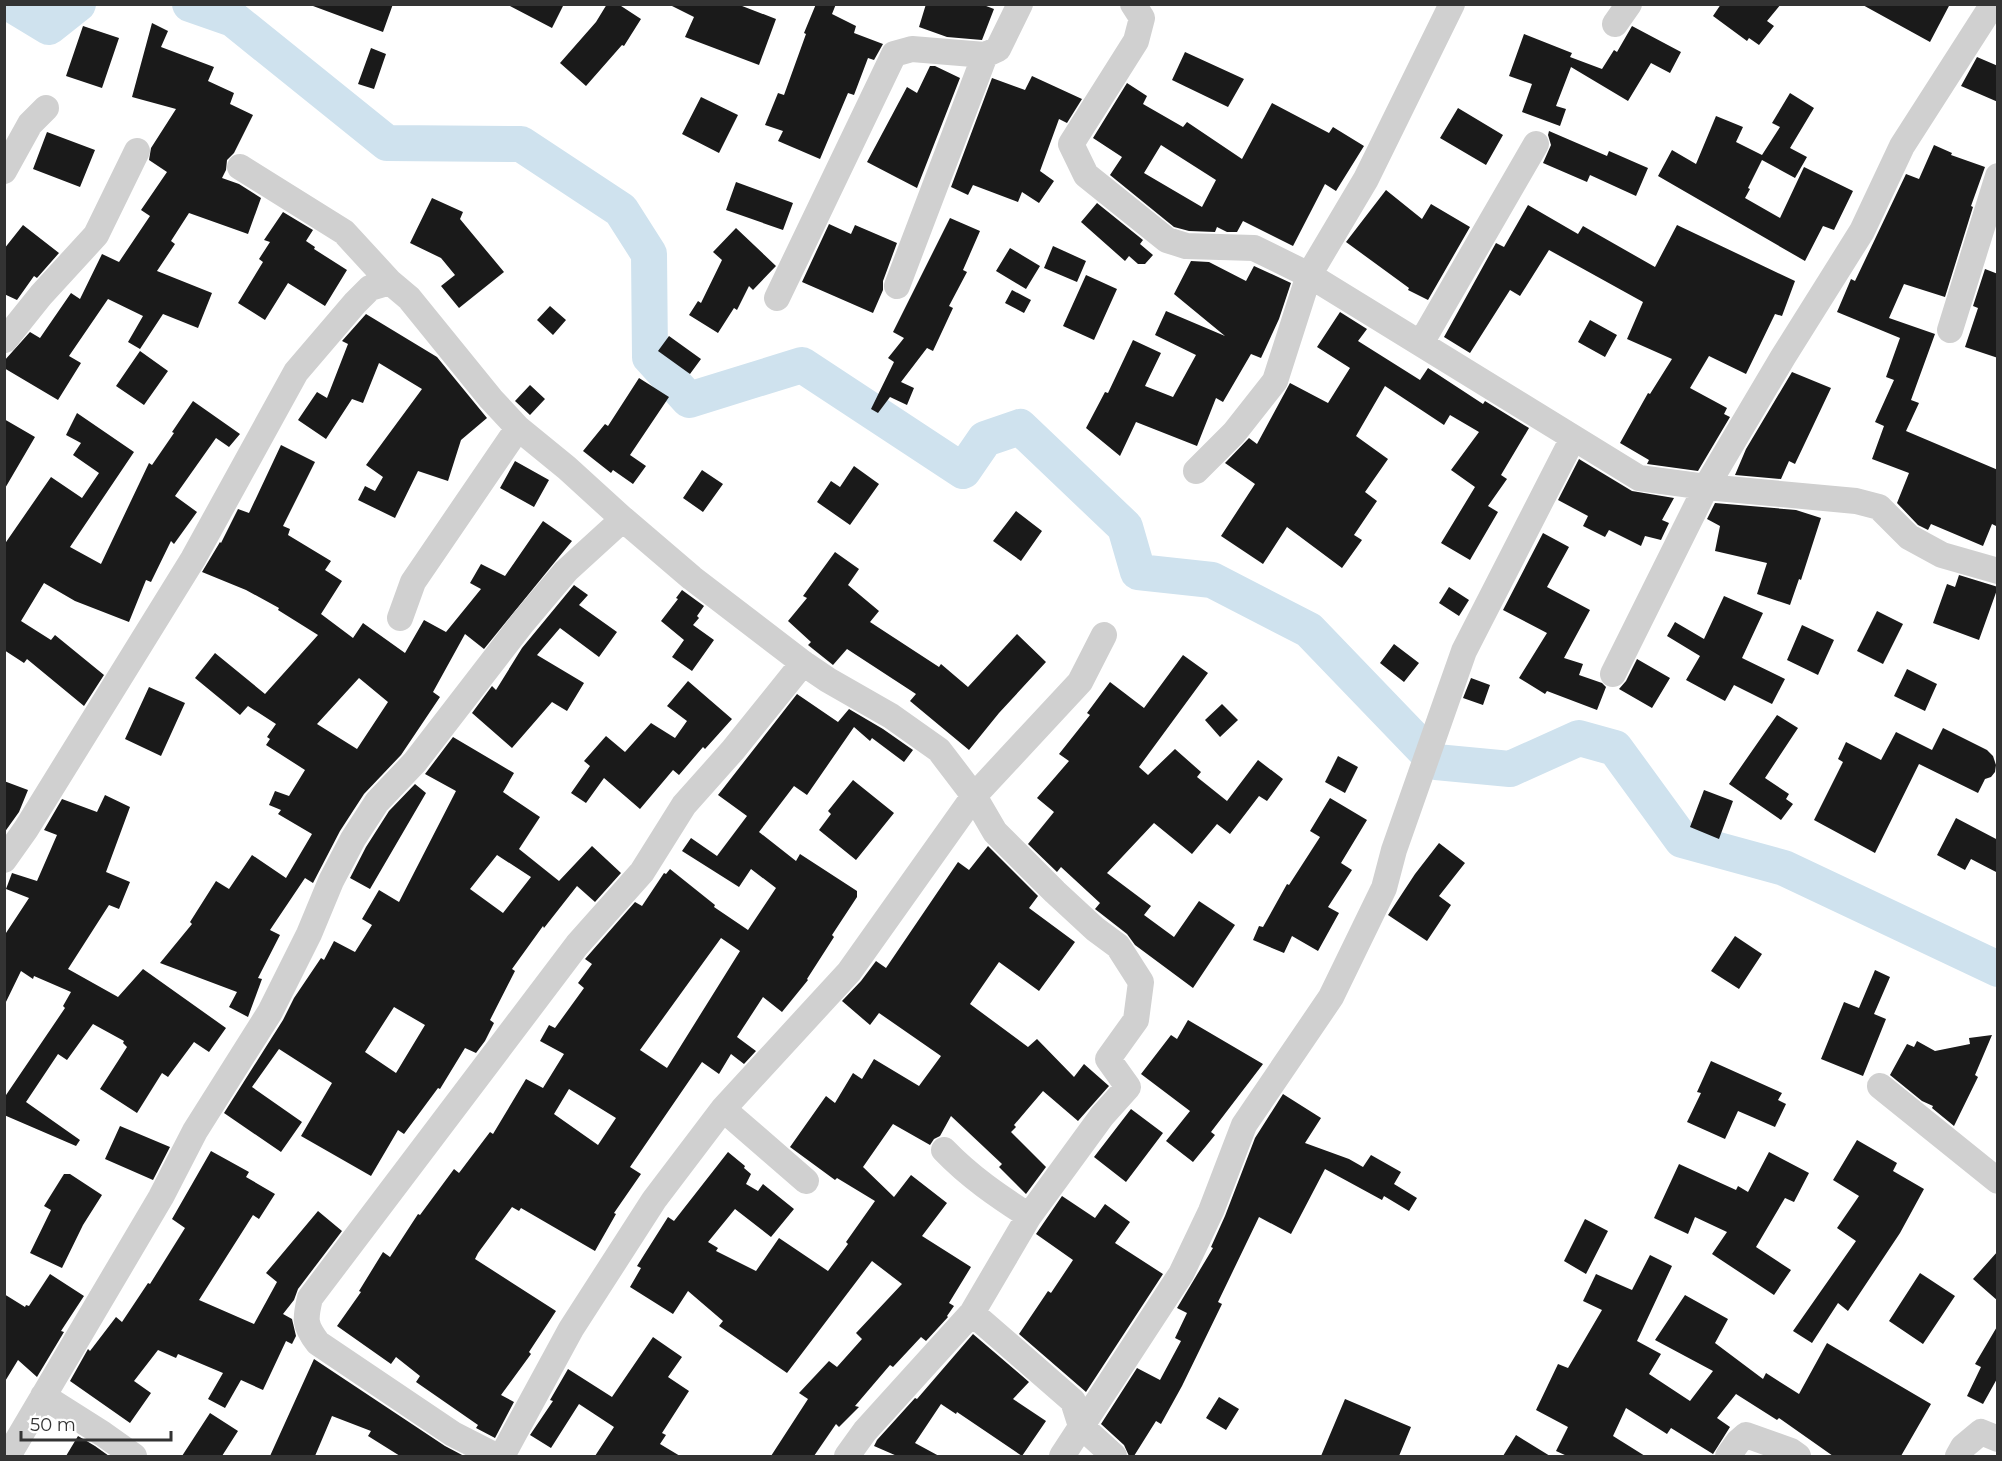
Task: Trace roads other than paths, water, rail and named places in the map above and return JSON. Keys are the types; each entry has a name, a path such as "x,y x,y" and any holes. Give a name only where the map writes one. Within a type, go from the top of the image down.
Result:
{"street":[{"path":"777,298 894,54 912,49 986,54 998,49 1020,4"},
{"path":"1133,4 1142,18 1136,40 1071,144 1086,175 1167,240 1186,246 1254,248 1309,275 1639,478 1868,504 1879,507 1909,537 1942,555 1998,571"},
{"path":"1196,471 1234,433 1275,381 1309,275 1366,179 1452,4"},
{"path":"1613,674 1706,487 1783,357 1862,231 1902,146 1993,4"},
{"path":"897,286 986,54"},
{"path":"4,171 30,124 46,108"},
{"path":"1421,343 1536,144"},
{"path":"5,340 41,295 96,236 138,151"},
{"path":"240,167 344,232 390,282 409,298 484,391 518,428 692,578 803,663 891,716 939,750 974,796 995,832 1055,892 1095,929 1118,946 1141,982 1136,1020 1108,1059 1128,1087 1102,1116 1029,1216 972,1313 865,1431 847,1456"},
{"path":"1950,330 1998,176"},
{"path":"4,860 26,829 193,559 296,372 362,295 370,288 390,282"},
{"path":"400,618 413,582 518,428"},
{"path":"1062,1456 1181,1274 1211,1211 1244,1125 1330,998 1384,888 1414,789 1464,651 1573,438"},
{"path":"8,1456 161,1197 195,1131 270,1012 309,934 331,881 353,839 377,802 415,762 566,571 623,519"},
{"path":"502,1456 571,1329 654,1200 723,1109 849,972 974,796 1080,682 1104,635"},
{"path":"496,1456 453,1434 318,1343 307,1329 306,1315 310,1298 577,945 642,872 684,805 733,750 803,663"},
{"path":"1880,1086 1998,1180"},
{"path":"723,1109 806,1181"},
{"path":"944,1150 986,1188 1029,1216"},
{"path":"972,1313 1073,1401 1081,1426 1114,1456"},
{"path":"43,1396 134,1456"},
{"path":"1958,1456 1963,1447 1981,1432 1998,1439"},
{"path":"1728,1456 1746,1435 1791,1451 1798,1456"}],"waterway":[{"path":"11,4 49,27 78,4"},
{"path":"190,4 233,19 387,143 521,144 621,210 649,254 650,357 689,400 802,365 963,471 985,439 1020,427 1125,527 1138,572 1212,580 1309,630 1436,762 1510,769 1579,738 1615,748 1682,840 1784,868 1998,969"}]}
